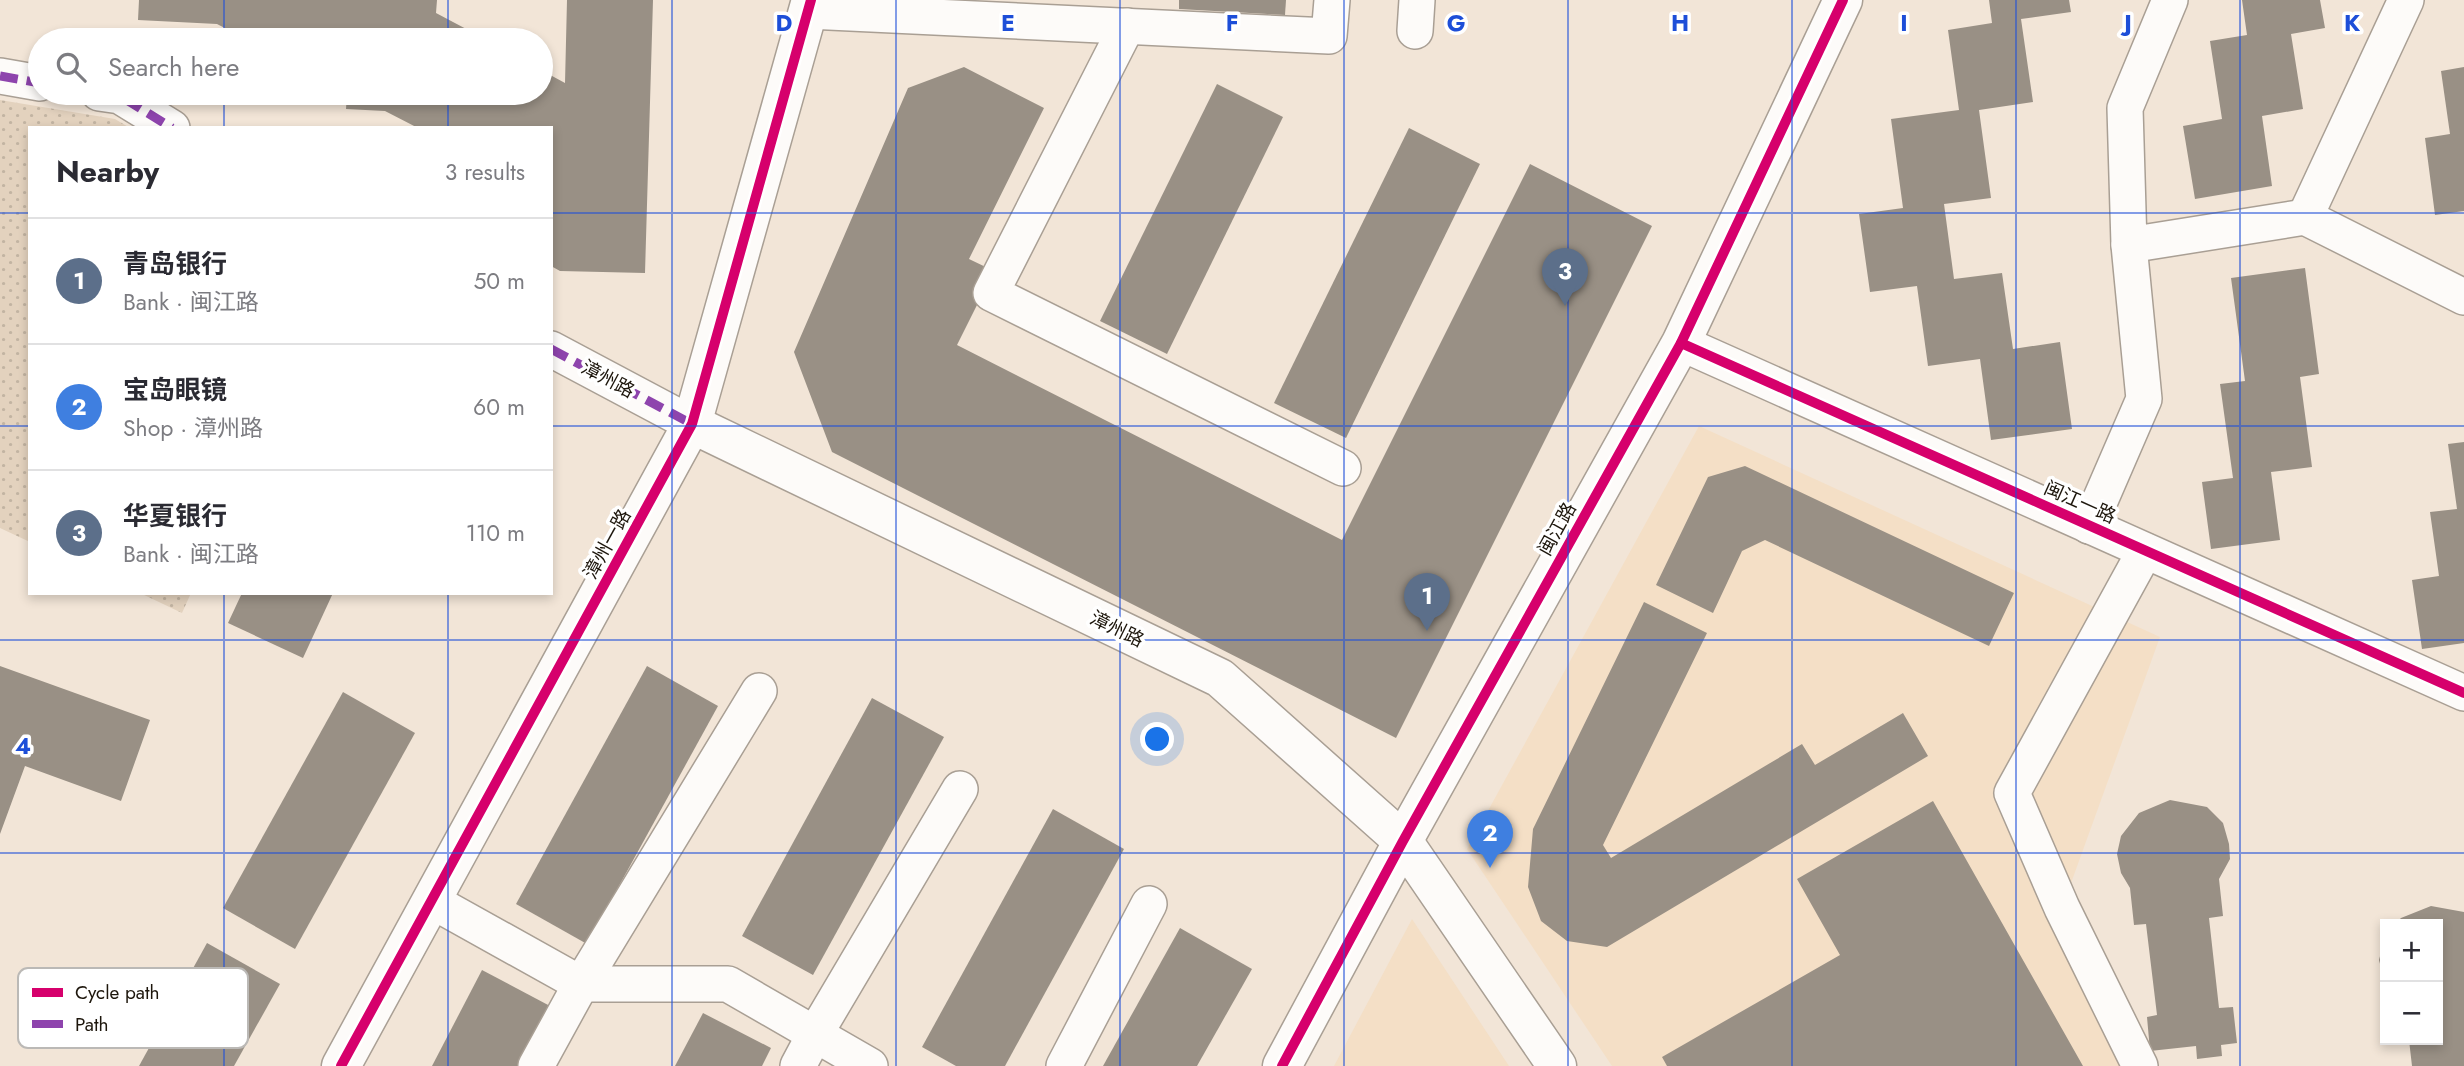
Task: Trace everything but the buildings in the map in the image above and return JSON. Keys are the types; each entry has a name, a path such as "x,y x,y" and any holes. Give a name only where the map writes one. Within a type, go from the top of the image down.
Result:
{"street":[{"path":"810,6 1329,36 1332,0"},
{"name":"闽江路","path":"1282,1066 1403,841 1681,343 1843,0"},
{"path":"2089,526 2144,399 2129,245 2125,108 2171,0"},
{"path":"2305,217 2406,0"},
{"name":"漳州一路","path":"341,1066 692,424 810,6"},
{"path":"1127,26 991,293 1343,468"},
{"path":"0,76 28,81"},
{"path":"135,105 169,126"},
{"path":"2129,245 2305,217 2464,297"},
{"name":"闽江一路","path":"1681,343 2464,694"},
{"name":"漳州路","path":"553,350 692,424 1220,678 1403,841 1557,1066"},
{"path":"2140,1066 2062,908 2012,793 2145,551"},
{"path":"536,1066 581,984 760,691"},
{"path":"798,1066 960,789"},
{"path":"432,901 581,984 728,984 870,1066"},
{"path":"1064,1066 1149,904"}],"shaded area":[{"path":"0,100 115,119 127,126 28,126 28,541 0,528"},
{"path":"1699,426 2160,637 2062,908 2140,1066 1612,1066 1467,849"},
{"path":"144,595 190,595 182,613"},
{"path":"1412,919 1509,1066 1334,1066"}],"marked path":[{"path":"0,76 28,81"},
{"path":"135,105 169,126"},
{"path":"553,350 692,424"}],"cycle path":[{"path":"341,1066 692,424 811,0"},
{"path":"1282,1066 1403,841 1681,343 1843,0"},
{"path":"1681,343 2464,693"}],"place":[{"name":"华夏银行","path":"1565,306"},
{"name":"青岛银行","path":"1427,631"},
{"name":"宝岛眼镜","path":"1490,868"}]}
